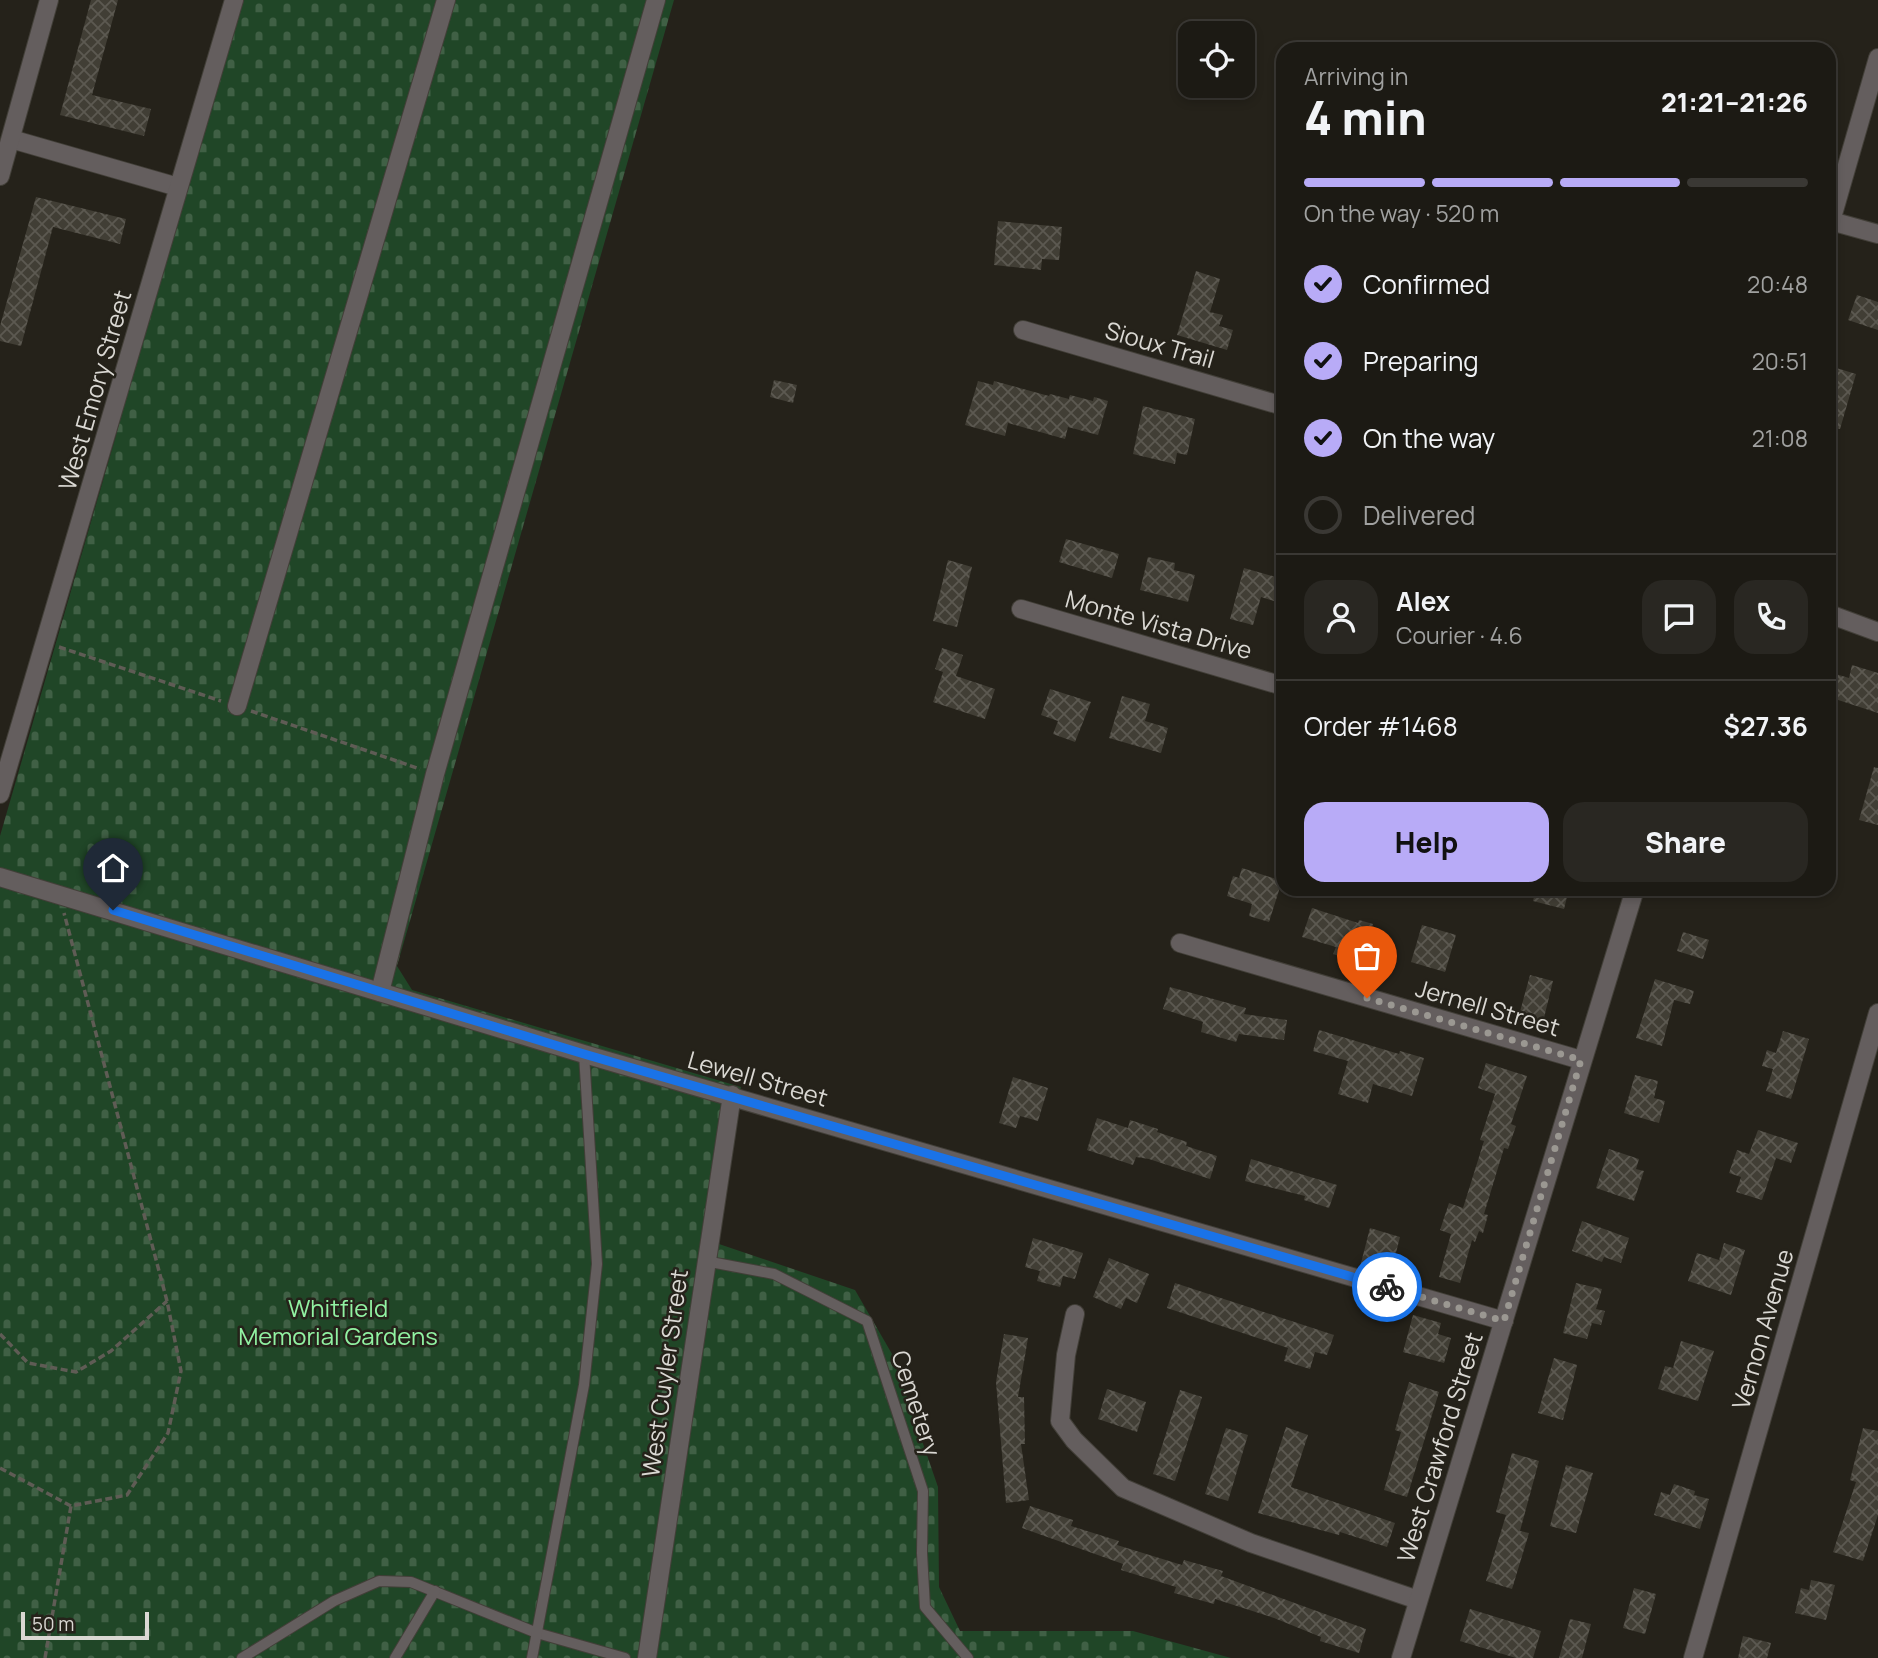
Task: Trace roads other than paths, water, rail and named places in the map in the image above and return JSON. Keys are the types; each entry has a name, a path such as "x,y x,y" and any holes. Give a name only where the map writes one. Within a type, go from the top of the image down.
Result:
{"street":[{"path":"0,176 49,0"},
{"name":"West Emory Street","path":"0,794 233,0"},
{"path":"237,706 446,0"},
{"path":"380,992 435,774 656,0"},
{"path":"1836,203 1878,58"},
{"path":"10,139 178,187"},
{"path":"1836,225 1878,234"},
{"name":"Sioux Trail","path":"1023,330 1276,404"},
{"name":"Monte Vista Drive","path":"1021,609 1276,684"},
{"path":"1836,617 1878,632"},
{"name":"Lewell Street","path":"0,877 584,1054 1504,1321"},
{"name":"West Crawford Street","path":"1401,1658 1633,896"},
{"name":"Jernell Street","path":"1180,943 1581,1060"},
{"name":"Vernon Avenue","path":"1693,1658 1878,1013"},
{"name":"West Cuyler Street","path":"647,1658 732,1095"},
{"path":"1075,1314 1066,1355 1060,1421 1074,1440 1123,1488 1251,1544 1418,1601"}],"lane":[{"path":"531,1658 584,1385 597,1264 584,1054"},
{"name":"Cemetery","path":"705,1261 774,1274 867,1321 923,1491 925,1607 968,1658"},
{"path":"242,1658 334,1601 379,1581 411,1582 537,1633 625,1658"},
{"path":"395,1658 435,1591"}],"park label":[{"name":"Whitfield Memorial Gardens","path":"338,1321"}]}
